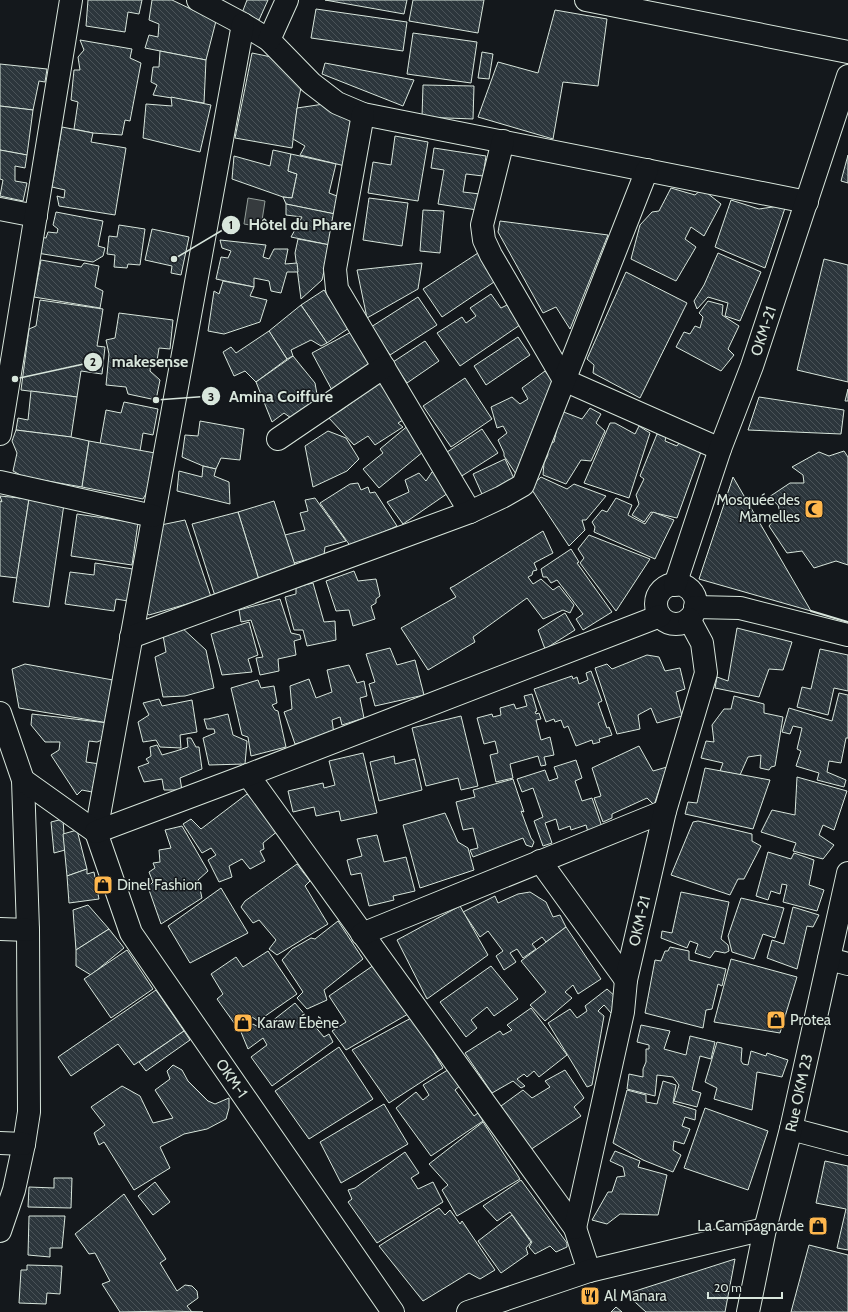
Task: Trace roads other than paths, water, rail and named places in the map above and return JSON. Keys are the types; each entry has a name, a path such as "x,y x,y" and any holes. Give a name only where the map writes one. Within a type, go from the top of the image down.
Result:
{"street":[{"path":"0,434 70,0"},
{"path":"198,0 269,40 311,83 337,103 363,114 807,202"},
{"path":"269,40 286,0"},
{"path":"586,0 669,8 848,52"},
{"path":"96,832 243,24"},
{"name":"OKM-21","path":"675,585 720,449 752,366 848,76"},
{"path":"363,114 335,269 337,289 470,512"},
{"path":"503,141 482,225 484,240 491,255 564,380 720,449"},
{"path":"131,637 470,512 523,485 648,170"},
{"path":"0,209 36,216"},
{"path":"278,439 384,367"},
{"path":"0,482 153,516"},
{"path":"682,585 693,594 695,600 692,613 684,622 677,624 670,623 660,616 657,611 657,599 664,588 682,585"},
{"path":"692,613 740,608 848,635"},
{"name":"OKM-21","path":"575,1228 623,1012 626,980 665,811 706,673 702,643 692,613"},
{"path":"96,832 660,616"},
{"path":"0,713 23,780 28,930 29,1112 14,1190 0,1231"},
{"path":"248,775 575,1228 589,1270"},
{"path":"23,780 96,832"},
{"path":"362,934 665,811"},
{"name":"OKM-1","path":"96,832 131,933 393,1312"},
{"path":"540,862 626,980"},
{"name":"Rue OKM 23","path":"748,1312 765,1229 790,1129 839,962 848,873"},
{"path":"0,929 28,930"},
{"path":"790,1129 848,1144"},
{"path":"0,1143 24,1144"},
{"path":"468,1312 589,1270 765,1229"}],"place":[{"name":"Hôtel du Phare","path":"174,259"},
{"name":"makesense","path":"15,379"},
{"name":"Amina Coiffure","path":"156,400"},
{"name":"Mosquée des Mamelles","path":"814,509"},
{"name":"Dinel Fashion","path":"103,885"},
{"name":"Protea","path":"776,1020"},
{"name":"Karaw Ébène","path":"243,1023"},
{"name":"La Campagnarde","path":"818,1226"},
{"name":"Al Manara","path":"590,1296"}]}
